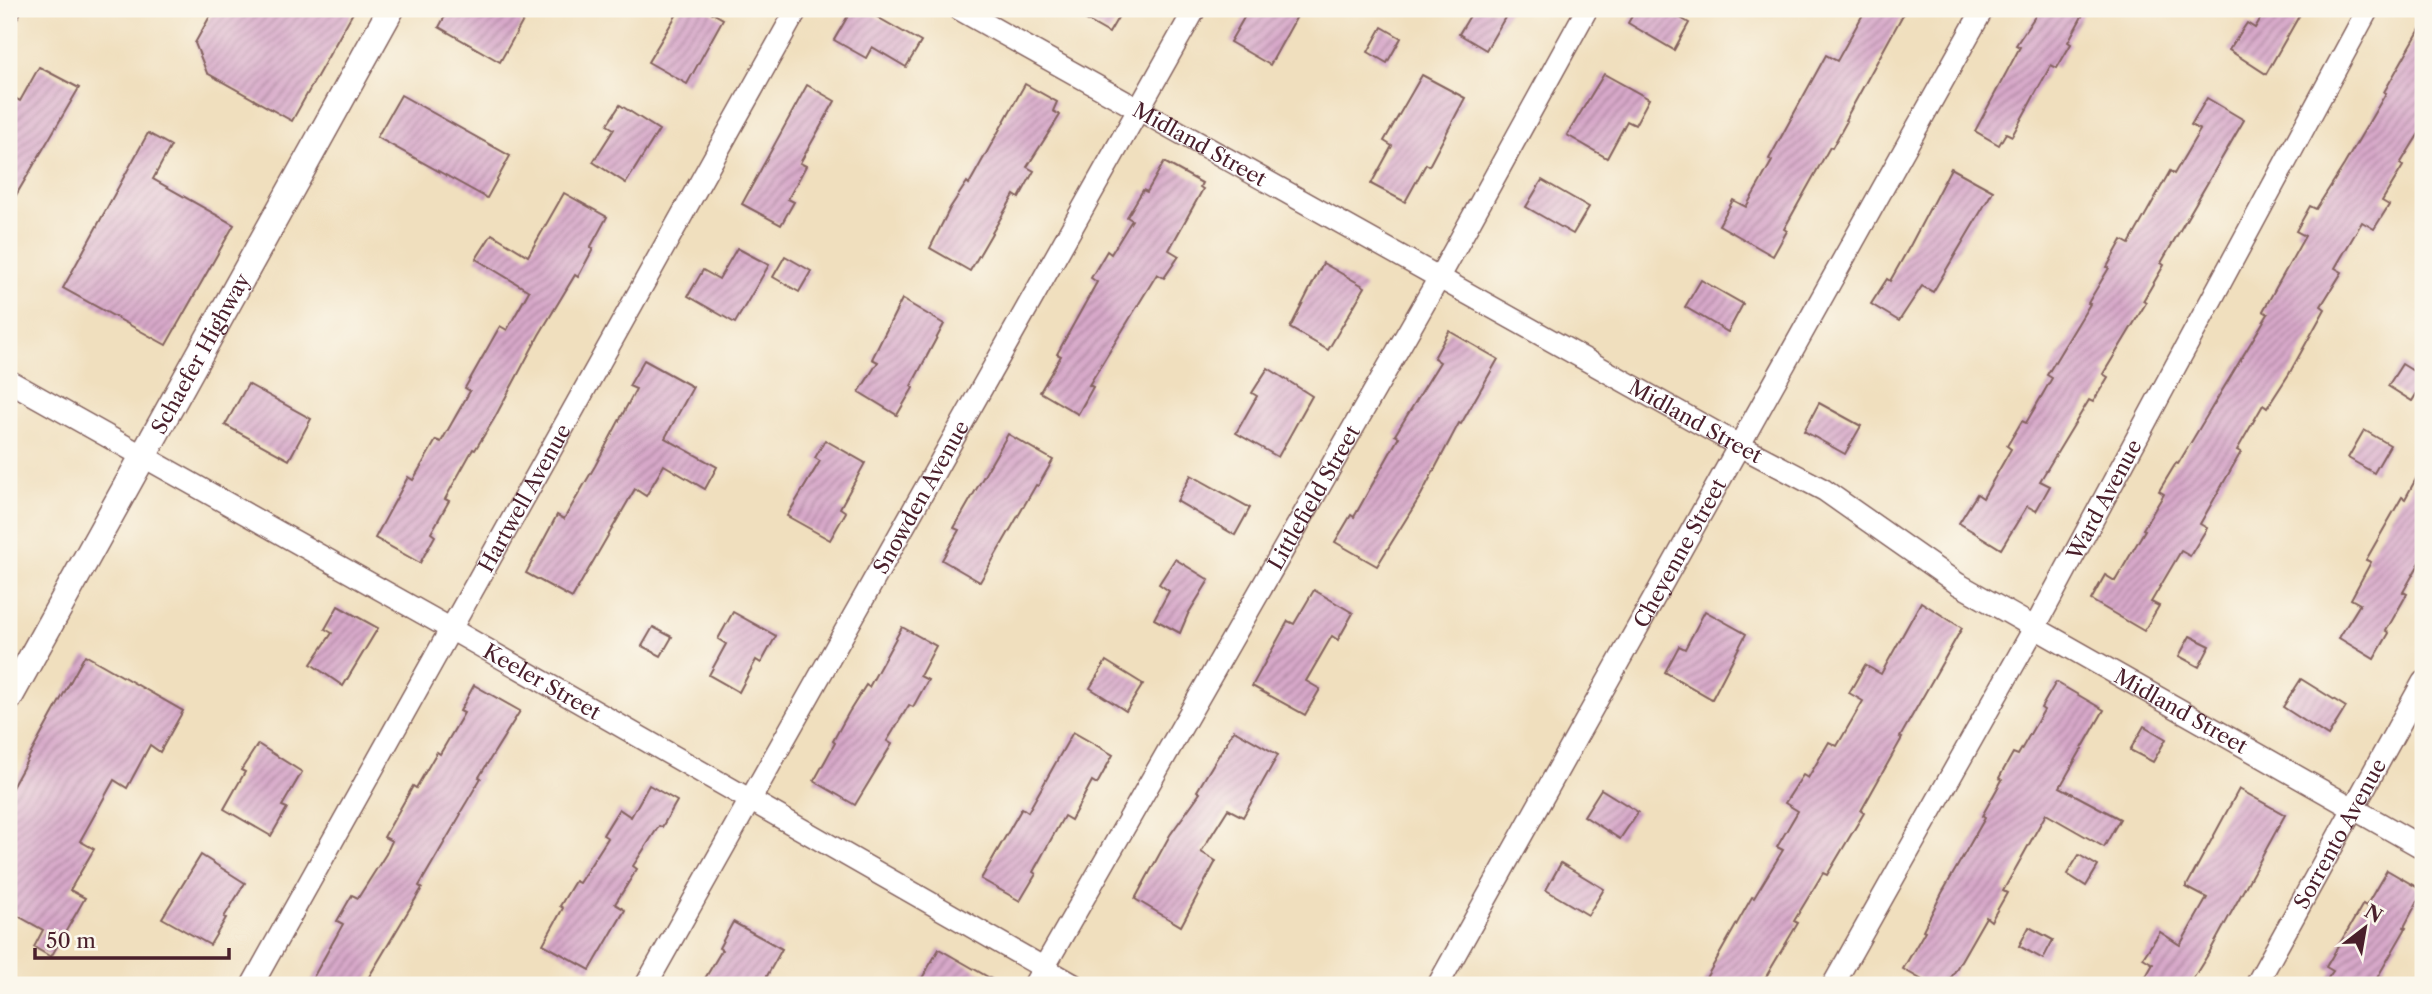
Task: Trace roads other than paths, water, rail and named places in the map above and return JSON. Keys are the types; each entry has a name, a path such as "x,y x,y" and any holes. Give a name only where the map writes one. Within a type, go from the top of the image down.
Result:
{"street":[{"name":"Schaefer Highway","path":"9,698 391,9"},
{"name":"Hartwell Avenue","path":"251,985 797,9"},
{"name":"Midland Street","path":"959,9 1740,446 1824,490 1958,584 2423,848"},
{"name":"Snowden Avenue","path":"646,985 1195,9"},
{"name":"Littlefield Street","path":"1039,977 1439,278 1587,9"},
{"name":"Cheyenne Street","path":"1438,985 1983,9"},
{"name":"Ward Avenue","path":"1833,985 2035,627 2368,9"},
{"name":"Keeler Street","path":"9,381 751,800 1039,977 1074,985"},
{"name":"Sorrento Avenue","path":"2256,985 2423,682"}]}
